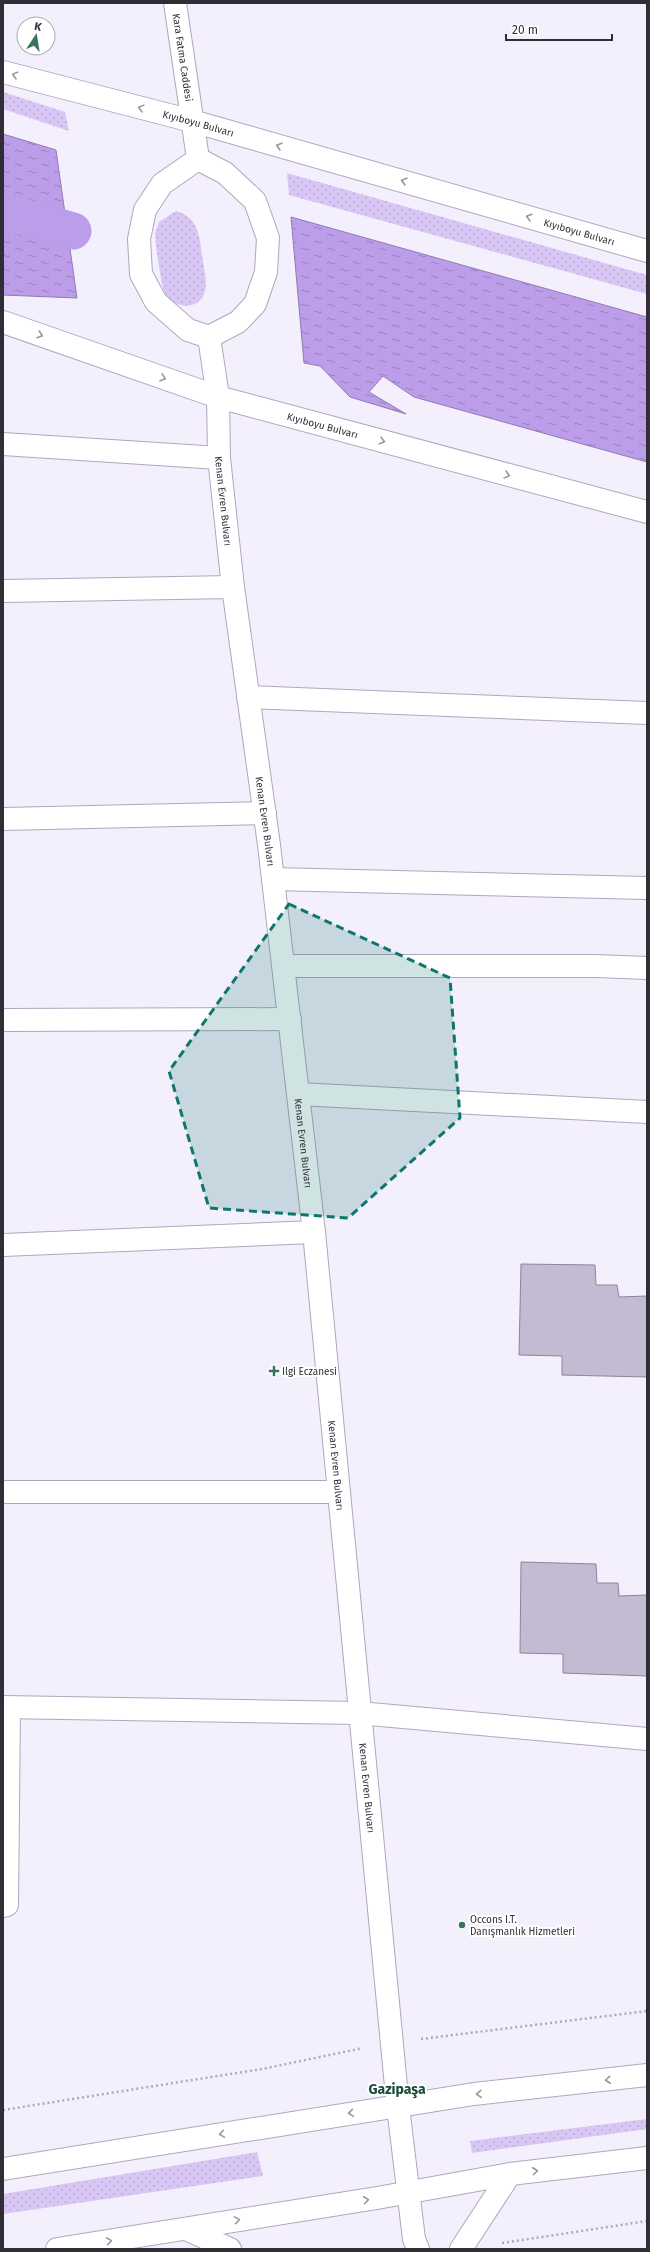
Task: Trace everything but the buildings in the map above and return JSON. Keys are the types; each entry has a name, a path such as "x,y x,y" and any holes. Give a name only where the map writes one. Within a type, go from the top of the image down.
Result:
{"main road":[{"name":"Kara Fatma Caddesi","path":"174,3 198,159"},
{"name":"Kıyıboyu Bulvarı","path":"3,72 192,121 647,251"},
{"path":"198,159 225,174 255,201 268,238 266,272 255,304 238,322 209,337 188,330 156,302 141,274 139,239 145,210 162,184 198,159"},
{"name":"Kıyıboyu Bulvarı","path":"3,322 218,397 647,512"},
{"name":"Kenan Evren Bulvarı","path":"209,337 218,397 219,458 233,587 265,813 314,1232 382,1952 398,2107 409,2191 412,2246"},
{"path":"3,444 219,458"},
{"path":"3,591 233,587"},
{"path":"248,697 647,712"},
{"path":"3,819 265,813"},
{"path":"273,879 647,888"},
{"path":"284,966 596,966 647,968"},
{"path":"3,1020 290,1020"},
{"path":"298,1094 647,1112"},
{"path":"3,1245 314,1232"},
{"path":"3,1492 338,1492"},
{"path":"3,1906 7,1905 6,1708 359,1713 647,1739"},
{"path":"3,2169 474,2094 647,2075"},
{"path":"57,2249 377,2198 409,2191 510,2174 647,2158"},
{"path":"461,2249 510,2174"},
{"path":"186,2229 230,2249"}],"path":[{"path":"3,2110 262,2069 392,2043 647,2011"},
{"path":"499,2243 647,2221"}],"highlighted area":[{"path":"289,904 450,978 460,1118 348,1218 209,1208 169,1071"}],"shaded area":[{"path":"3,92 65,112 69,131 3,109"},
{"path":"287,173 647,275 647,294 289,195"},
{"path":"176,211 188,217 195,225 199,235 205,276 206,287 202,298 192,305 185,306 173,302 164,291 156,245 155,233 159,222"},
{"path":"647,2119 647,2129 472,2153 470,2141"},
{"path":"257,2152 263,2176 3,2214 3,2194"}],"water":[{"path":"3,134 56,150 77,298 3,295"},
{"path":"291,217 647,317 647,462 414,397 383,376 369,392 406,414 350,397 320,366 304,363"}],"waterway":[{"path":"3,211 73,231"}],"place":[{"name":"Ilgi Eczanesi","path":"274,1371"},
{"name":"Occons I.T. Danışmanlık Hizmetleri","path":"462,1925"}],"district":[{"name":"Gazipaşa","path":"397,2089"}]}
